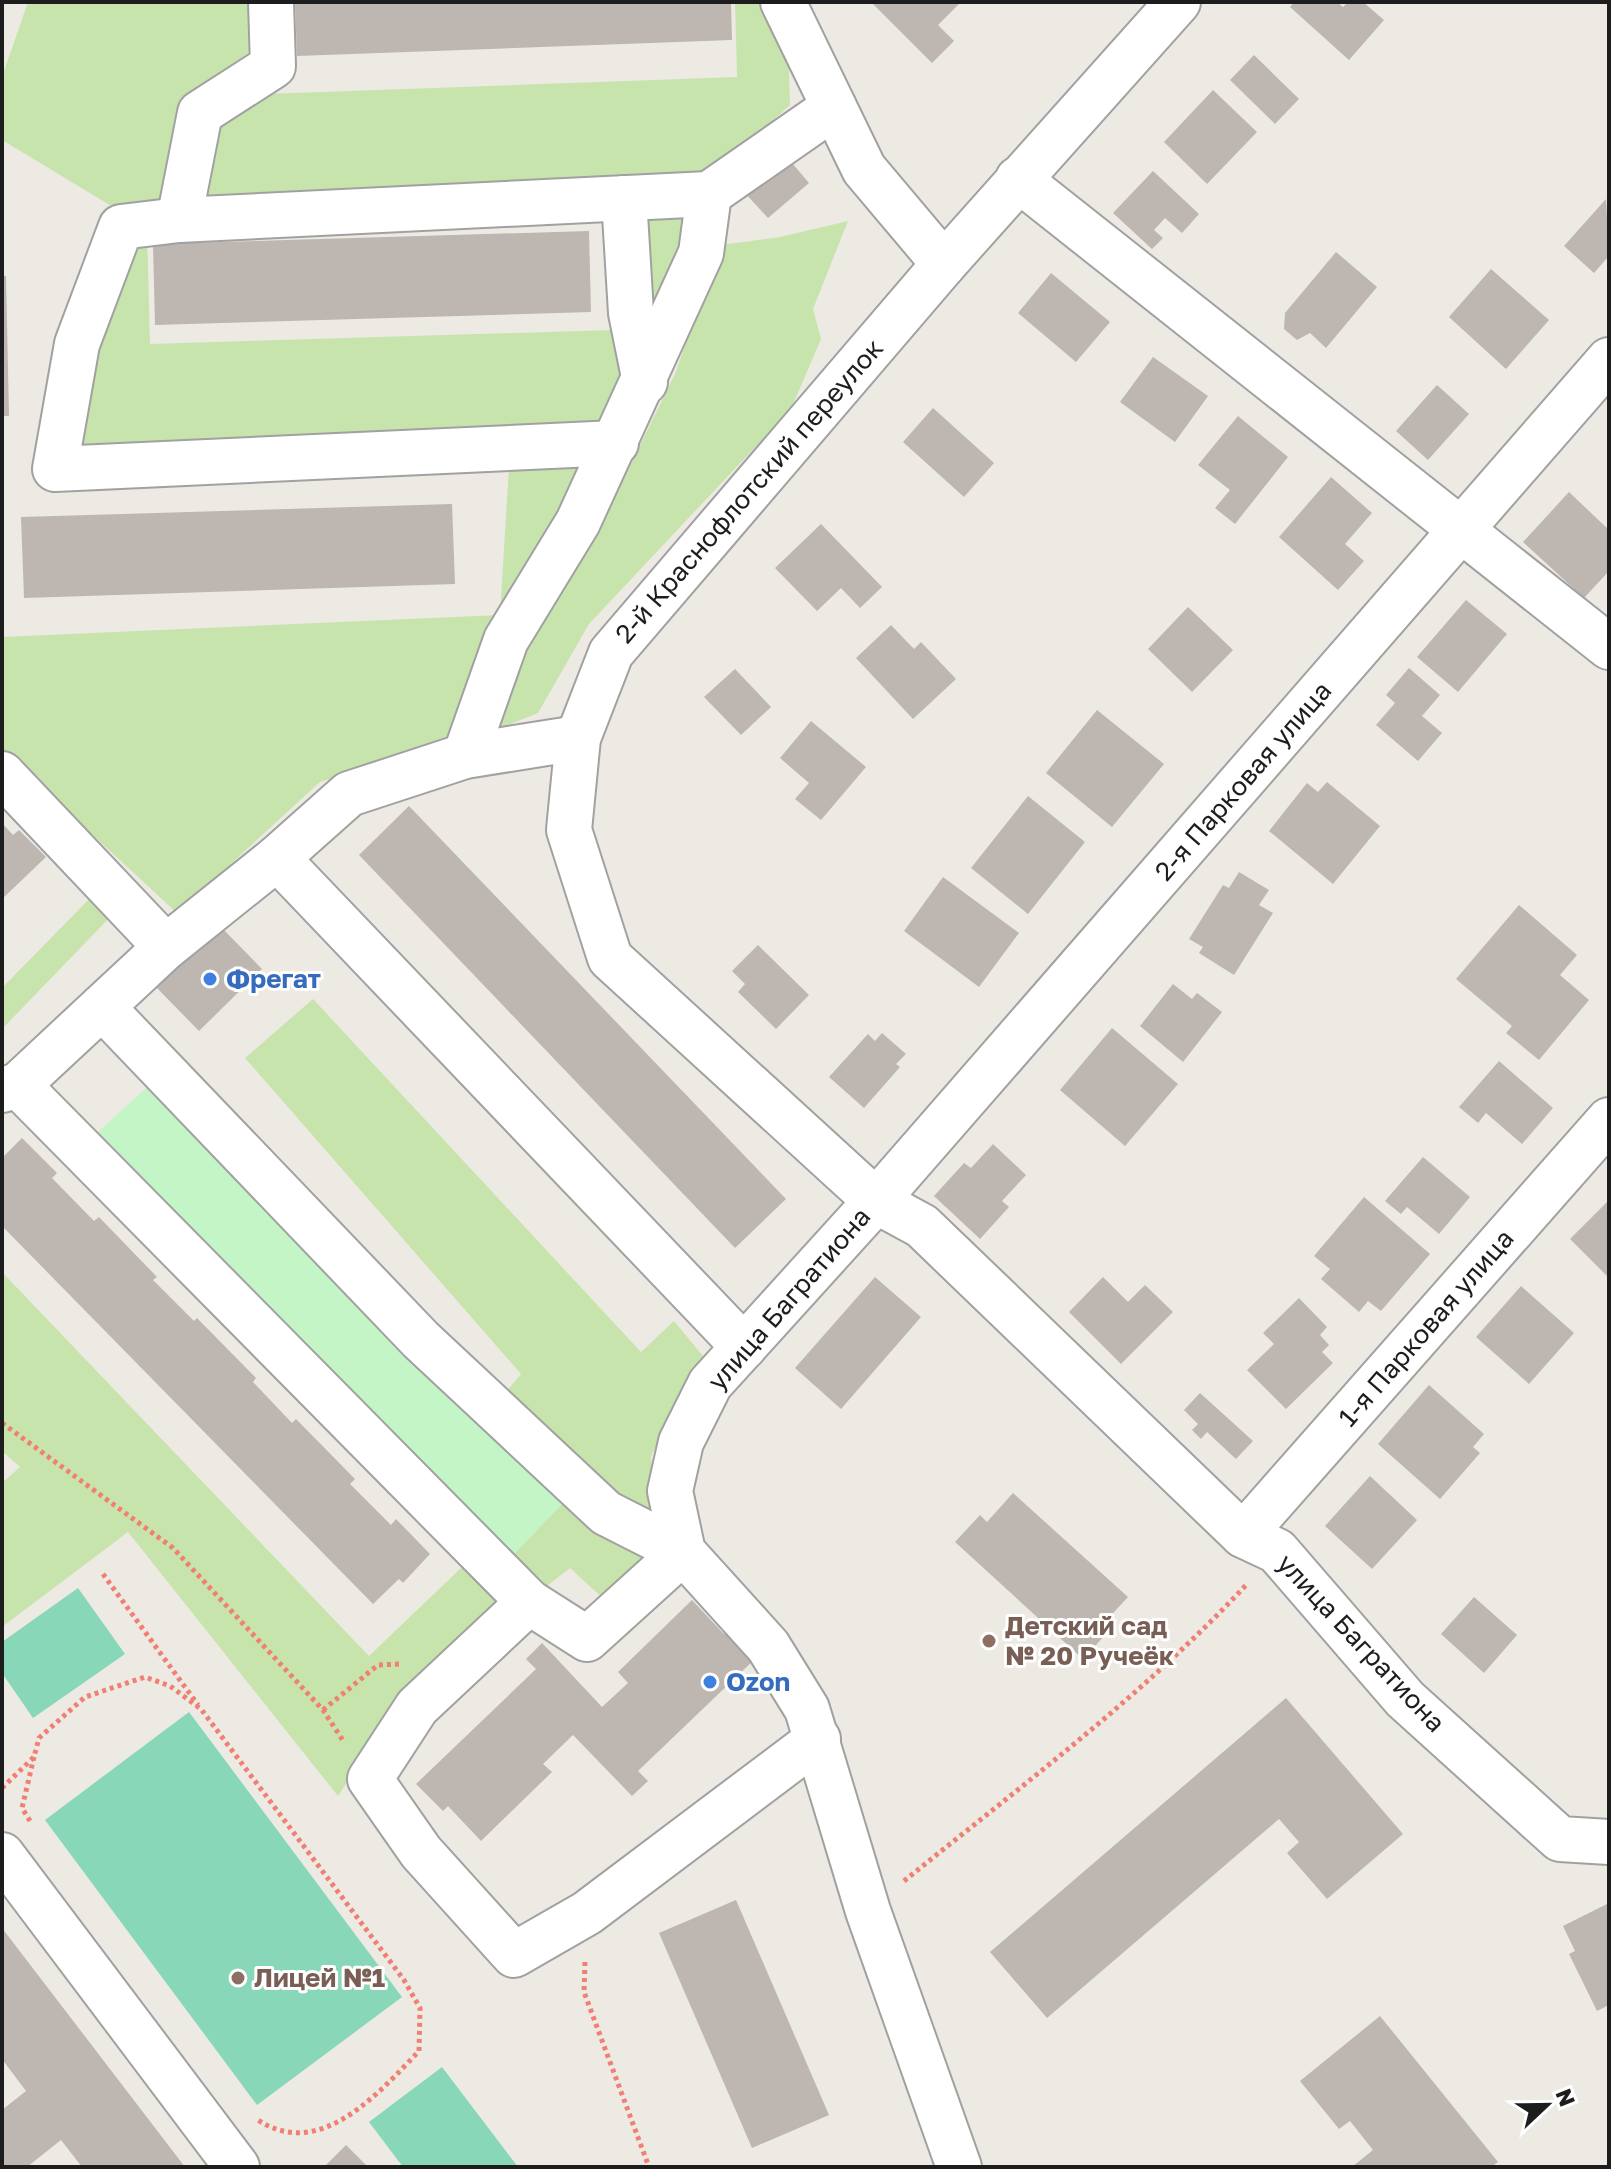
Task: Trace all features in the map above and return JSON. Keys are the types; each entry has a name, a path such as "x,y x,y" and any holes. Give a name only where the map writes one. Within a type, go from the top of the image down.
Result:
{"street":[{"path":"179,220 200,113 273,66 271,2"},
{"path":"783,2 864,169 944,264"},
{"name":"2-й Краснофлотский переулок","path":"876,1201 610,958 569,830 578,738 611,653 1018,179 1178,2"},
{"path":"616,443 55,469 77,344 121,227 179,220 709,194 834,107"},
{"path":"1018,179 1464,529 1609,647"},
{"path":"465,756 506,640 578,522 645,382 701,253 709,194"},
{"path":"624,198 631,313 645,382"},
{"name":"2-я Парковая улица","path":"876,1201 1609,360"},
{"path":"578,738 465,756 349,794 277,858 166,947 10,1088 529,1602 587,1639 683,1552"},
{"path":"2,774 166,947"},
{"path":"277,858 744,1347"},
{"path":"102,1007 421,1340 606,1513 683,1552 768,1646 807,1709 818,1739 868,1911 948,2163"},
{"name":"1-я Парковая улица","path":"1260,1543 1609,1120"},
{"name":"улица Багратиона","path":"683,1552 670,1491 681,1442 710,1384 876,1201 922,1226 1260,1543 1405,1699 1560,1839 1609,1842"},
{"path":"529,1602 417,1707 370,1779 421,1852 514,1955 587,1913 818,1739"},
{"path":"19,1844 237,2167"}],"path":[{"path":"2,1423 173,1548 323,1710 370,1779"},
{"path":"868,1911 1080,1737 1212,1622 1260,1543"},
{"path":"103,1574 404,1980 420,2008 419,2051 375,2098 316,2133 274,2131 252,2115"},
{"path":"19,1844 22,1808 39,1738 85,1697 145,1677 170,1686 201,1709"},
{"path":"2,1788 34,1757"},
{"path":"587,1913 584,1992 649,2167"}],"green space":[{"path":"28,2 253,2 252,51 182,97 162,205 118,210 2,140 2,77"},
{"path":"735,2 769,2 788,45 790,105 709,178 199,204 217,127 264,94 737,77"},
{"path":"694,207 648,338 639,209"},
{"path":"848,221 813,309 821,339 791,409 589,624 538,713 483,735 525,636 612,502 675,374 721,245 780,237"},
{"path":"147,232 150,344 613,330 625,385 603,425 72,455 126,236"},
{"path":"591,460 455,741 320,782 177,913 2,751 2,637 500,615 509,466"},
{"path":"97,891 117,910 2,1029 2,988"},
{"path":"313,999 641,1352 674,1321 703,1356 651,1456 656,1524 602,1493 502,1397 521,1374 245,1058"},
{"path":"155,1080 565,1501 508,1560 88,1141"},
{"path":"2,1272 369,1656 461,1568 504,1601 397,1707 338,1796 128,1532 2,1627 2,1483 20,1467 2,1451"},
{"path":"565,1501 662,1555 607,1602 570,1568 538,1593 508,1560"},
{"path":"78,1588 125,1654 33,1718 2,1673 2,1642"},
{"path":"189,1712 402,1997 257,2105 45,1820"},
{"path":"442,2067 518,2167 403,2167 369,2122"}],"building":[{"path":"295,2 731,2 732,40 297,56"},
{"path":"871,2 961,2 938,25 954,41 932,63"},
{"path":"1294,2 1337,2 1343,7 1348,2 1363,2 1384,20 1349,60 1290,7"},
{"path":"1254,55 1299,99 1275,124 1230,80"},
{"path":"1213,90 1257,132 1207,184 1164,142"},
{"path":"786,156 809,183 768,218 744,192"},
{"path":"1153,171 1199,214 1182,233 1165,218 1154,230 1163,238 1152,249 1113,213"},
{"path":"1606,199 1609,256 1594,273 1564,246"},
{"path":"589,231 591,312 155,325 153,244"},
{"path":"1336,252 1377,287 1326,348 1310,333 1297,340 1284,329 1285,313"},
{"path":"1491,269 1549,320 1506,369 1449,317"},
{"path":"1051,273 1110,322 1076,362 1018,313"},
{"path":"2,276 6,276 9,416 2,416"},
{"path":"1153,357 1208,396 1175,442 1120,402"},
{"path":"1437,385 1469,414 1428,460 1396,431"},
{"path":"933,408 994,463 964,497 903,442"},
{"path":"1238,416 1288,457 1235,524 1215,508 1230,490 1198,465"},
{"path":"1331,477 1372,513 1345,544 1364,561 1338,590 1279,537"},
{"path":"1569,492 1609,530 1609,571 1584,598 1523,542"},
{"path":"452,504 455,584 24,598 21,517"},
{"path":"821,524 882,587 860,608 841,588 817,611 775,568"},
{"path":"1466,600 1507,634 1458,692 1417,657"},
{"path":"1188,607 1233,650 1192,692 1148,649"},
{"path":"891,625 914,649 921,642 956,679 913,719 856,658"},
{"path":"1409,668 1440,695 1422,716 1442,733 1418,761 1376,725 1395,703 1386,695"},
{"path":"735,669 771,707 741,735 704,697"},
{"path":"1097,710 1164,764 1112,827 1046,773"},
{"path":"811,721 866,767 821,820 795,799 809,783 780,758"},
{"path":"1327,782 1380,826 1333,884 1269,831 1307,783 1318,792"},
{"path":"1028,796 1085,842 1028,914 971,868"},
{"path":"409,806 786,1199 735,1248 359,855"},
{"path":"2,823 13,835 19,830 46,857 2,899"},
{"path":"1239,872 1269,890 1259,905 1273,913 1234,975 1199,953 1203,947 1189,939 1223,885 1229,888"},
{"path":"943,877 1019,933 979,987 904,931"},
{"path":"1519,905 1577,955 1560,975 1589,1000 1539,1060 1506,1033 1512,1026 1456,979"},
{"name":"Фрегат","path":"220,926 262,969 199,1031 157,988"},
{"path":"758,945 809,995 776,1029 738,992 745,984 732,971"},
{"path":"1173,984 1192,999 1197,993 1222,1012 1183,1062 1140,1026"},
{"path":"1112,1028 1178,1084 1125,1146 1060,1090"},
{"path":"882,1033 906,1054 896,1064 900,1067 864,1108 829,1077 868,1034 875,1041"},
{"path":"1499,1061 1553,1108 1522,1144 1486,1113 1478,1123 1459,1107"},
{"path":"22,1138 57,1173 52,1178 94,1221 99,1217 157,1277 153,1280 194,1321 197,1318 256,1378 253,1382 292,1423 296,1419 355,1479 350,1484 391,1525 396,1519 430,1554 403,1583 399,1579 373,1604 2,1226 2,1158"},
{"path":"993,1144 1026,1175 1002,1201 1009,1207 980,1239 934,1196 964,1163 971,1168"},
{"path":"1423,1157 1470,1197 1439,1234 1407,1207 1401,1214 1385,1201"},
{"path":"1364,1197 1430,1254 1381,1311 1368,1301 1359,1312 1321,1279 1330,1269 1314,1256"},
{"path":"1609,1200 1609,1278 1570,1239"},
{"path":"875,1277 921,1317 841,1409 795,1368"},
{"path":"1103,1277 1128,1302 1145,1285 1173,1312 1121,1364 1069,1312"},
{"path":"1521,1286 1574,1333 1529,1384 1476,1337"},
{"path":"1299,1298 1327,1327 1320,1335 1329,1345 1322,1352 1333,1363 1286,1409 1247,1370 1274,1344 1263,1333"},
{"path":"1429,1385 1484,1434 1473,1447 1480,1453 1440,1499 1378,1444"},
{"path":"1200,1393 1253,1441 1236,1459 1207,1432 1201,1439 1192,1430 1198,1424 1184,1410"},
{"path":"1370,1476 1417,1520 1372,1569 1325,1526"},
{"path":"1013,1493 1128,1597 1102,1625 1109,1631 1083,1659 955,1542 980,1515 987,1522"},
{"path":"1474,1597 1517,1635 1484,1673 1441,1634"},
{"path":"692,1600 724,1634 730,1629 757,1657 638,1771 648,1781 632,1796 573,1735 543,1764 552,1772 481,1841 448,1806 443,1811 416,1784 536,1669 526,1659 542,1643 602,1707 628,1683 618,1672"},
{"path":"1286,1698 1403,1834 1327,1899 1287,1853 1299,1842 1279,1819 1047,2018 990,1952"},
{"path":"736,1900 829,2115 752,2148 659,1933"},
{"path":"1609,1903 1609,2005 1597,2011 1569,1954 1575,1951 1563,1926"},
{"path":"2,1928 185,2167 82,2167 61,2140 27,2167 2,2167 2,2110 26,2091 2,2059"},
{"path":"1380,2016 1498,2162 1491,2167 1352,2167 1373,2150 1350,2121 1339,2129 1300,2081"},
{"path":"346,2145 368,2167 324,2167"}],"place":[{"name":"Фрегат","path":"210,979"},
{"name":"Детский сад № 20 Ручеёк","path":"989,1641"},
{"name":"Ozon","path":"710,1682"},
{"name":"Лицей №1","path":"238,1978"}]}
